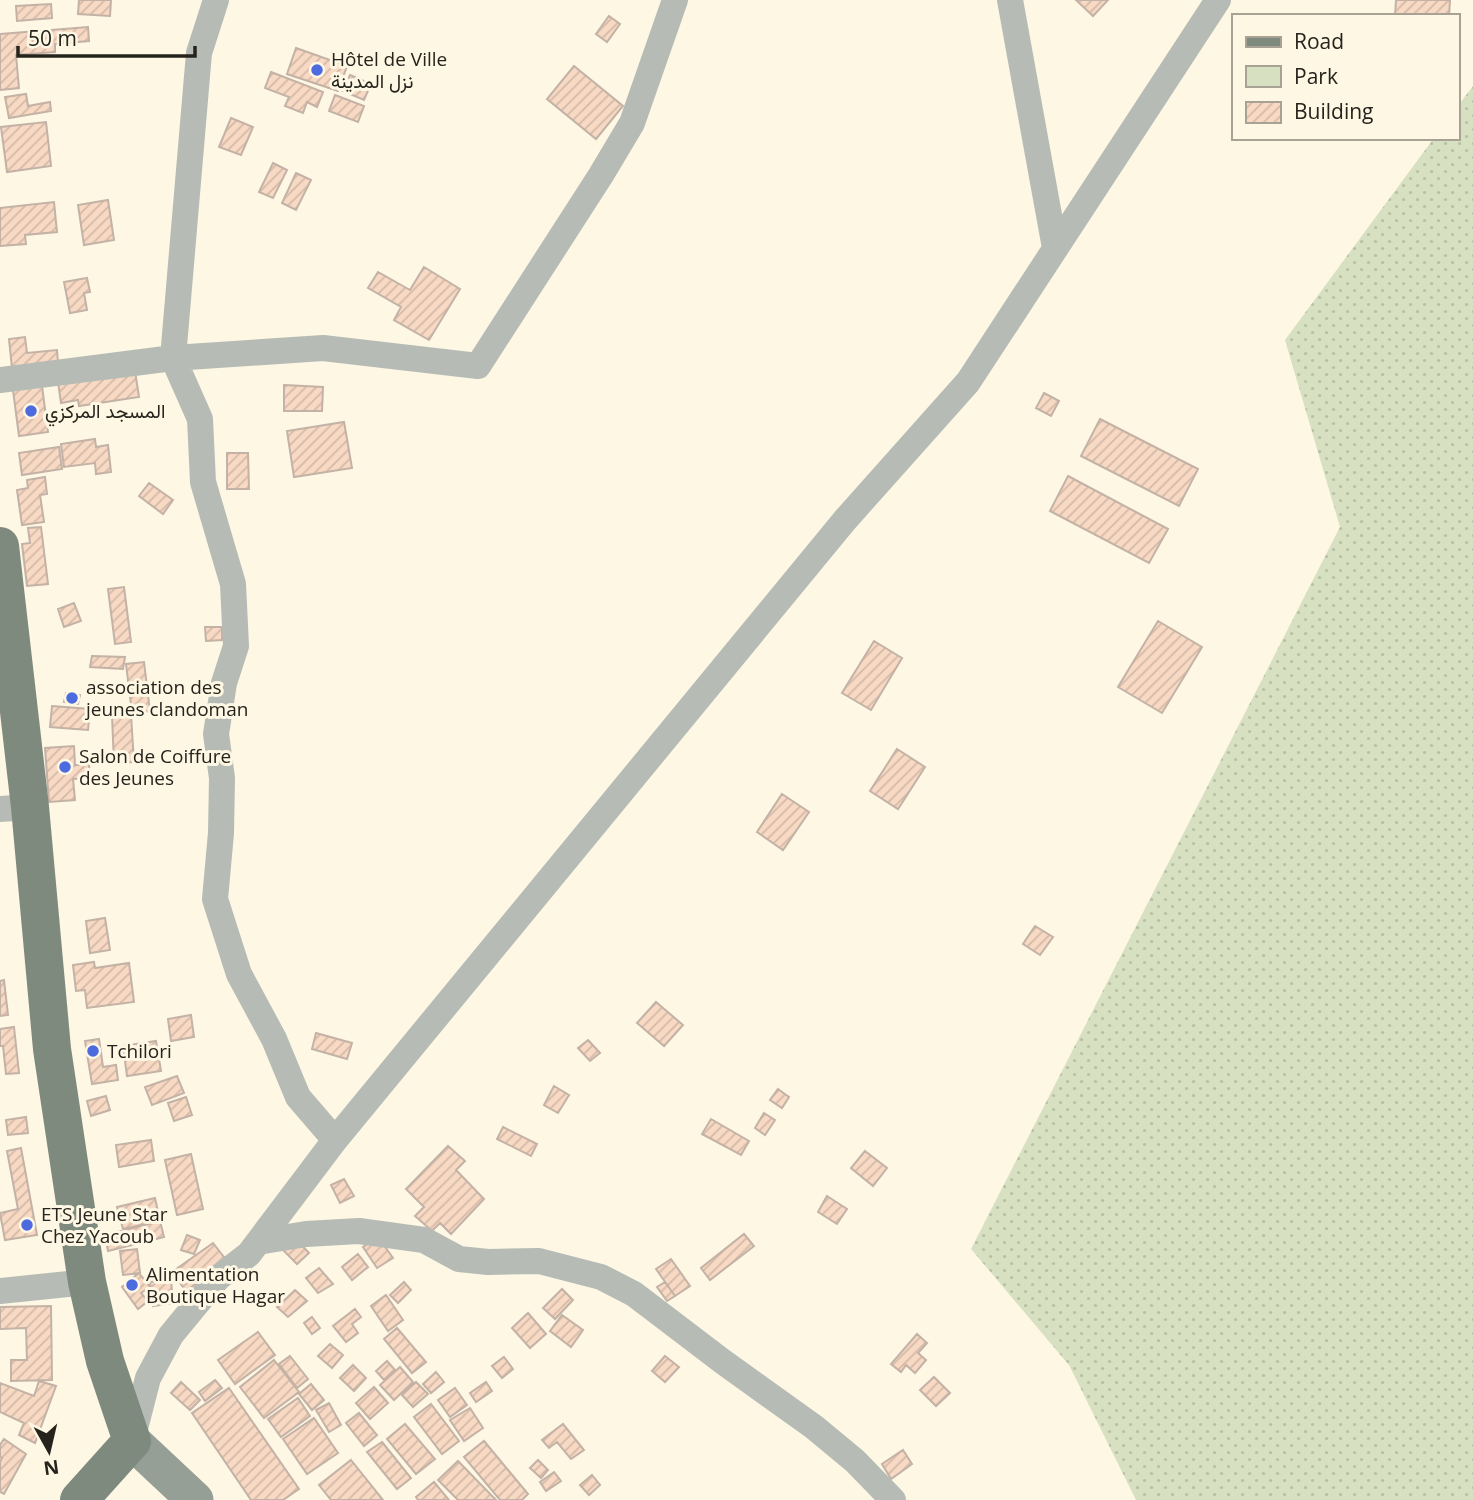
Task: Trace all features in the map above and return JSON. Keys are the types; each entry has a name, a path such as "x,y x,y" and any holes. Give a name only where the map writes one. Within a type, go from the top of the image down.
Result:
{"main road":[{"path":"0,546 15,808 87,1282 106,1361 132,1441 195,1500"},
{"path":"79,1500 132,1441"}],"street":[{"path":"216,0 199,53 173,358 200,419 203,482 233,584 236,646 225,683 216,734 222,778 221,833 215,899 239,974 274,1039 298,1097 335,1140"},
{"path":"0,380 173,358 323,348 478,366 632,123 674,0"},
{"path":"1010,0 1055,248"},
{"path":"132,1441 148,1378 171,1335 218,1278 249,1254 335,1140 836,530 968,382 1218,0"},
{"path":"258,1242 306,1234 359,1231 424,1240 459,1259 488,1262 539,1261 601,1277 634,1294 814,1427 856,1461 893,1500"},
{"path":"0,1291 87,1282"}],"green space":[{"path":"1473,86 1473,1500 1136,1500 1069,1365 971,1249 1340,527 1285,340 1433,140 1459,140 1459,104"}],"building":[{"path":"79,0 111,0 110,16 78,14"},
{"path":"1076,0 1108,0 1093,16"},
{"path":"1396,0 1450,0 1449,14 1395,14"},
{"path":"51,4 52,18 17,21 16,6"},
{"path":"609,16 620,24 607,42 596,34"},
{"path":"88,27 89,41 55,44 55,52 16,55 19,88 0,90 0,34"},
{"name":"Hôtel de Ville نزل المدينة","path":"296,48 347,66 338,91 287,74"},
{"path":"574,66 623,106 596,139 547,99"},
{"path":"271,72 323,92 317,107 307,102 303,113 285,106 289,97 265,88"},
{"path":"350,75 371,84 364,100 343,91"},
{"path":"26,94 28,106 50,102 51,111 9,118 5,97"},
{"path":"335,95 364,106 358,122 329,111"},
{"path":"231,118 253,127 241,155 219,147"},
{"path":"46,122 51,166 7,172 1,127"},
{"path":"273,163 287,170 273,198 259,192"},
{"path":"296,173 311,180 296,210 282,203"},
{"path":"108,200 114,240 84,245 78,205"},
{"path":"54,202 57,232 25,235 26,244 0,246 0,208"},
{"path":"424,267 460,289 429,340 394,320 401,307 368,288 378,272 410,290"},
{"path":"87,278 90,292 84,293 87,310 70,313 64,282"},
{"path":"25,337 27,353 57,350 58,363 12,368 9,339"},
{"path":"135,371 139,397 79,406 78,400 61,403 58,382"},
{"path":"284,385 323,387 322,411 284,411"},
{"name":"المسجد المركزي","path":"42,386 48,432 19,436 13,390"},
{"path":"1044,393 1059,401 1051,416 1036,408"},
{"path":"1100,419 1198,469 1179,506 1081,456"},
{"path":"344,422 352,468 294,477 287,431"},
{"path":"95,439 96,447 108,445 111,472 96,474 95,463 64,467 61,444"},
{"path":"59,447 62,469 22,475 19,453"},
{"path":"227,453 248,453 249,489 227,489"},
{"path":"1068,476 1168,529 1149,563 1050,511"},
{"path":"45,477 47,494 40,495 44,522 22,525 17,490 28,488 27,480"},
{"path":"149,483 173,500 163,514 139,496"},
{"path":"41,527 48,584 27,586 22,544 30,543 28,528"},
{"path":"124,587 131,642 115,644 108,589"},
{"path":"74,603 81,621 64,627 58,609"},
{"path":"1158,621 1202,647 1162,713 1118,687"},
{"path":"205,627 222,627 222,640 206,641"},
{"path":"874,641 902,658 871,710 842,693"},
{"path":"92,656 125,657 123,669 90,667"},
{"path":"144,662 150,711 132,713 126,664"},
{"path":"66,693 80,695 78,704 64,702"},
{"path":"52,706 90,709 88,730 50,727"},
{"path":"131,715 134,762 114,763 112,716"},
{"path":"74,746 75,765 89,765 90,778 73,779 75,800 49,802 45,748"},
{"path":"897,749 925,767 898,809 870,791"},
{"path":"782,794 809,812 783,850 757,832"},
{"path":"105,918 110,950 90,953 86,921"},
{"path":"1035,926 1053,937 1040,955 1023,944"},
{"path":"94,962 95,968 129,963 134,1002 87,1008 85,990 76,991 73,965"},
{"path":"4,980 8,1015 0,1016 0,981"},
{"path":"656,1002 683,1025 664,1046 637,1023"},
{"path":"191,1015 194,1037 171,1041 168,1019"},
{"path":"14,1027 19,1073 6,1074 3,1046 0,1046 0,1029"},
{"path":"316,1033 352,1043 347,1059 312,1049"},
{"path":"99,1039 103,1067 116,1065 118,1080 92,1084 85,1041"},
{"path":"588,1040 600,1053 590,1061 578,1048"},
{"path":"156,1041 161,1071 127,1076 123,1046"},
{"path":"177,1076 184,1093 152,1105 145,1087"},
{"path":"554,1086 569,1095 558,1113 544,1105"},
{"path":"778,1089 789,1097 782,1108 770,1100"},
{"path":"106,1096 110,1110 91,1116 87,1101"},
{"path":"186,1097 192,1115 174,1121 168,1103"},
{"path":"764,1113 775,1120 765,1135 755,1128"},
{"path":"26,1117 28,1133 8,1135 6,1120"},
{"path":"711,1119 749,1141 741,1155 702,1134"},
{"path":"503,1127 537,1144 531,1156 497,1139"},
{"path":"151,1140 154,1161 119,1167 116,1145"},
{"path":"448,1146 465,1161 456,1170 484,1199 451,1234 440,1223 432,1231 415,1216 424,1207 406,1189"},
{"path":"21,1148 37,1235 5,1240 0,1213 18,1209 7,1151"},
{"path":"865,1151 887,1168 873,1186 851,1168"},
{"path":"191,1154 203,1209 177,1215 165,1160"},
{"path":"344,1179 354,1196 340,1203 331,1185"},
{"path":"827,1196 847,1209 837,1224 818,1212"},
{"path":"155,1198 160,1221 123,1229 117,1207"},
{"path":"160,1221 164,1237 108,1251 105,1235"},
{"path":"744,1234 754,1246 710,1280 701,1268"},
{"path":"187,1235 200,1240 194,1254 181,1250"},
{"path":"378,1237 393,1258 377,1268 363,1247"},
{"path":"296,1239 309,1253 297,1264 284,1251"},
{"path":"213,1243 227,1261 186,1291 172,1272"},
{"path":"137,1249 140,1273 123,1275 120,1251"},
{"path":"358,1254 368,1267 352,1280 342,1267"},
{"path":"671,1259 690,1286 675,1296 656,1269"},
{"path":"319,1268 333,1284 318,1293 306,1278"},
{"path":"139,1273 150,1287 141,1293 148,1301 138,1309 122,1287"},
{"path":"171,1280 173,1303 153,1306 150,1282"},
{"path":"404,1282 411,1290 398,1303 390,1295"},
{"path":"665,1282 675,1296 667,1301 657,1287"},
{"path":"562,1289 573,1300 555,1319 543,1308"},
{"path":"295,1290 307,1301 288,1317 277,1307"},
{"path":"386,1295 403,1320 388,1331 371,1306"},
{"path":"51,1306 52,1380 11,1381 11,1360 27,1360 26,1328 0,1329 0,1307"},
{"path":"355,1309 361,1317 352,1324 358,1333 346,1342 333,1326"},
{"path":"528,1313 546,1334 530,1348 512,1328"},
{"path":"562,1315 583,1330 571,1347 550,1331"},
{"path":"312,1317 320,1328 312,1334 304,1323"},
{"path":"397,1328 426,1362 412,1373 384,1339"},
{"path":"258,1332 275,1355 235,1384 218,1360"},
{"path":"917,1334 927,1343 918,1353 926,1360 915,1373 906,1365 901,1372 891,1364"},
{"path":"330,1344 343,1355 332,1368 318,1356"},
{"path":"290,1356 308,1379 297,1388 279,1364"},
{"path":"665,1356 679,1367 665,1382 652,1371"},
{"path":"504,1357 513,1369 502,1378 492,1366"},
{"path":"274,1360 299,1392 264,1418 240,1387"},
{"path":"387,1361 395,1370 384,1380 376,1371"},
{"path":"353,1365 366,1378 354,1391 340,1378"},
{"path":"400,1367 413,1382 394,1400 380,1385"},
{"path":"436,1372 444,1382 431,1393 423,1384"},
{"path":"934,1377 950,1393 936,1406 920,1390"},
{"path":"215,1380 222,1388 205,1401 199,1392"},
{"path":"39,1381 56,1386 35,1443 19,1435 24,1423 0,1412 0,1383 34,1396"},
{"path":"181,1382 200,1400 190,1410 171,1393"},
{"path":"416,1382 428,1394 413,1407 402,1395"},
{"path":"486,1382 492,1391 476,1402 470,1393"},
{"path":"311,1384 324,1400 312,1410 299,1394"},
{"path":"374,1387 388,1403 370,1419 356,1403"},
{"path":"229,1388 299,1489 283,1500 251,1500 192,1413"},
{"path":"455,1388 467,1405 450,1417 438,1400"},
{"path":"298,1398 310,1416 281,1437 268,1419"},
{"path":"329,1403 341,1425 329,1432 316,1410"},
{"path":"431,1404 459,1441 442,1454 414,1417"},
{"path":"470,1408 483,1428 464,1441 450,1420"},
{"path":"359,1413 377,1435 364,1446 346,1423"},
{"path":"314,1418 338,1453 307,1474 283,1439"},
{"path":"405,1424 435,1459 416,1474 387,1439"},
{"path":"563,1424 584,1450 571,1459 557,1442 549,1448 542,1440"},
{"path":"4,1439 26,1454 4,1494 0,1492 0,1445"},
{"path":"484,1441 528,1494 522,1500 500,1500 464,1457"},
{"path":"382,1442 411,1478 397,1489 367,1452"},
{"path":"903,1450 912,1464 891,1479 882,1464"},
{"path":"351,1460 383,1500 331,1500 319,1485"},
{"path":"538,1460 548,1470 541,1478 530,1468"},
{"path":"458,1461 496,1500 458,1500 438,1480"},
{"path":"554,1472 561,1481 546,1491 540,1482"},
{"path":"592,1475 600,1485 589,1495 580,1485"},
{"path":"434,1482 449,1500 418,1500 416,1497"}],"place":[{"name":"Hôtel de Ville نزل المدينة","path":"317,70"},
{"name":"المسجد المركزي","path":"31,411"},
{"name":"association des jeunes clandoman","path":"72,698"},
{"name":"Salon de Coiffure des Jeunes","path":"65,767"},
{"name":"Tchilori","path":"93,1051"},
{"name":"ETS Jeune Star Chez Yacoub","path":"27,1225"},
{"name":"Alimentation Boutique Hagar","path":"132,1285"}]}
